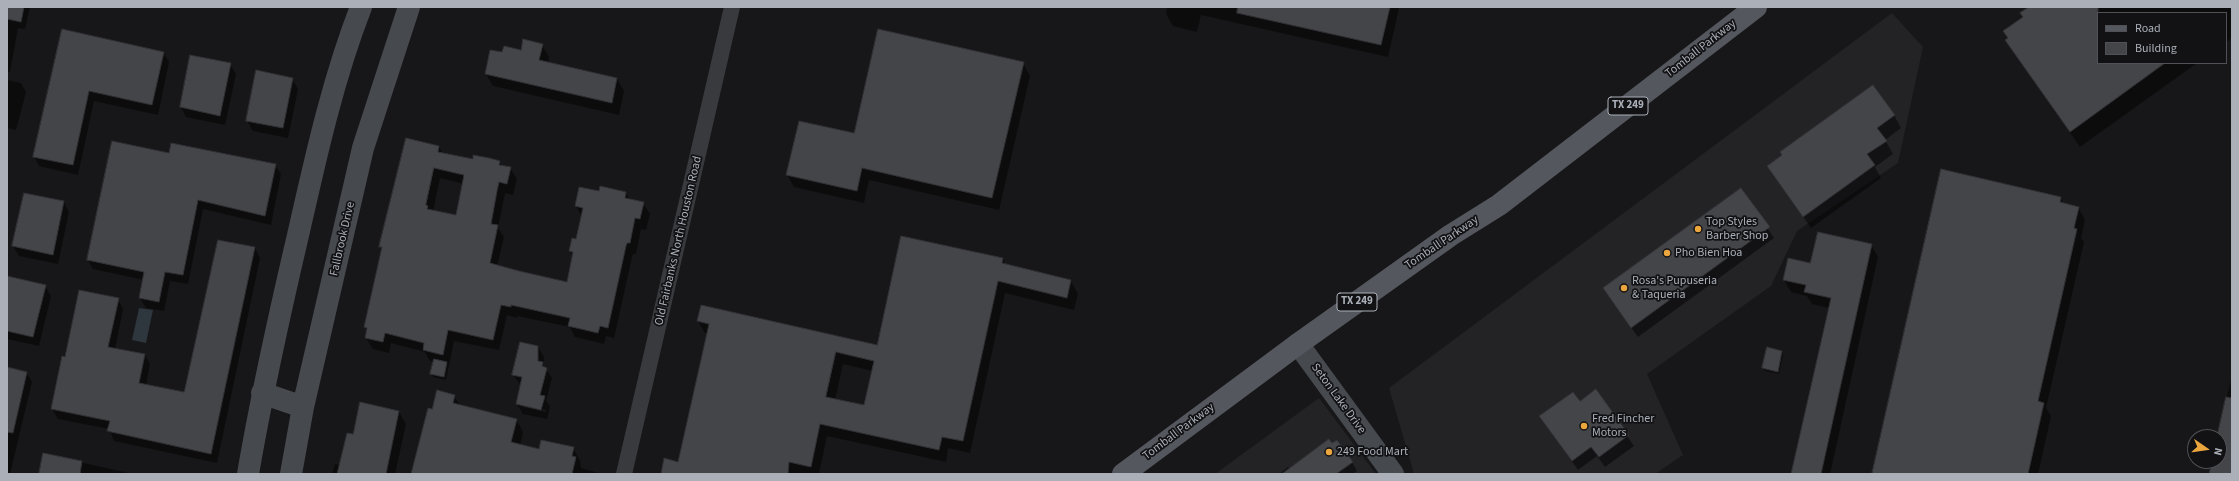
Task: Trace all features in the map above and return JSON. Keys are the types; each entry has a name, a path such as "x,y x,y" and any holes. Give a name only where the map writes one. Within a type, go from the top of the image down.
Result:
{"main road":[{"path":"248,474 262,393 318,149 349,40 362,7"},
{"name":"Fallbrook Drive","path":"292,474 303,407 363,148 409,7"},
{"name":"Tomball Parkway","path":"1123,474 1298,344 1451,235 1499,205 1756,7"},
{"name":"Seton Lake Drive","path":"1298,344 1393,474"},
{"path":"262,393 303,407"}],"street":[{"name":"Old Fairbanks North Houston Road","path":"624,474 732,7"}],"shaded area":[{"path":"1892,13 1923,47 1898,163 1797,231 1771,286 1647,374 1683,455 1655,474 1414,474 1389,388"},
{"path":"139,308 153,310 146,343 132,340"},
{"path":"1319,398 1376,474 1215,474"}],"building":[{"path":"7,7 24,7 21,22 7,19"},
{"path":"1238,7 1390,7 1381,45 1237,13"},
{"path":"2029,7 2098,7 2097,64 2164,64 2070,132 2005,40 2008,38 2003,31 2023,17 2020,13"},
{"path":"62,29 164,52 152,105 89,91 73,165 33,157"},
{"path":"878,29 1024,62 992,198 862,168 857,191 786,175 799,121 854,133"},
{"path":"523,39 543,44 539,60 617,78 612,103 485,74 490,50 502,52 504,46 521,50"},
{"path":"190,55 231,63 220,116 180,107"},
{"path":"256,70 293,78 283,128 246,121"},
{"path":"1873,85 1895,115 1877,128 1887,141 1867,154 1875,165 1803,217 1767,166 1782,155 1780,152"},
{"path":"406,138 439,146 438,152 473,159 473,155 489,158 500,161 499,165 511,167 507,184 499,182 497,191 491,224 498,225 490,263 519,271 567,282 573,252 569,251 572,238 576,239 583,208 575,206 579,187 599,191 600,186 626,192 625,198 644,202 640,219 635,218 630,243 627,243 626,246 608,328 600,326 598,333 568,326 570,318 511,305 511,307 501,305 493,340 448,330 443,355 423,350 424,343 385,333 383,342 365,338 367,328 364,327 382,247 379,247","holes":["434,168 464,175 456,215 427,209 428,206 426,205"]},
{"path":"112,141 169,153 171,143 276,164 265,216 198,200 183,275 165,272 159,302 139,298 144,272 87,260"},
{"path":"1941,169 2061,197 2060,202 2079,207 2074,228 2077,229 2038,401 2044,403 2028,474 1872,474"},
{"path":"1741,188 1770,227 1631,328 1603,288"},
{"path":"24,193 64,201 53,255 12,246"},
{"path":"1818,232 1872,244 1821,474 1791,474 1831,298 1804,292 1806,285 1783,280 1788,258 1810,263"},
{"path":"901,236 1003,258 1002,263 1071,280 1067,298 998,281 963,441 942,437 939,450 820,424 811,467 789,462 788,474 661,474 664,458 678,462 709,324 697,321 701,305 877,345","holes":["836,352 874,361 864,405 826,397"]},
{"path":"218,240 255,247 211,454 107,431 110,421 51,409 62,356 65,357 79,290 119,298 108,347 145,354 139,383 184,392"},
{"path":"7,276 46,285 33,337 7,331"},
{"path":"520,342 538,346 538,361 543,362 542,366 547,368 540,395 545,396 541,410 516,404 522,377 512,375"},
{"path":"1767,347 1782,351 1778,372 1762,368"},
{"path":"434,359 447,362 444,377 430,374"},
{"path":"7,367 27,372 13,433 7,432"},
{"name":"Fred Fincher Motors","path":"1596,389 1629,435 1599,457 1591,447 1572,461 1539,416 1573,392 1580,401"},
{"path":"437,390 455,395 453,403 517,419 511,442 539,449 541,440 574,447 572,456 576,457 572,474 411,474 428,408 432,409"},
{"path":"2226,397 2232,398 2232,474 2209,474 2210,469 2227,469 2227,429 2219,429"},
{"path":"360,402 399,411 386,474 337,474 347,433 353,434"},
{"name":"249 Food Mart","path":"1329,439 1332,443 1337,440 1353,462 1336,474 1282,474"},
{"path":"43,453 82,461 80,474 39,474"}],"place":[{"name":"Top Styles Barber Shop","path":"1698,229"},
{"name":"Pho Bien Hoa","path":"1667,253"},
{"name":"Rosa's Pupuseria & Taqueria","path":"1624,288"},
{"name":"Fred Fincher Motors","path":"1584,426"},
{"name":"249 Food Mart","path":"1329,452"}]}
